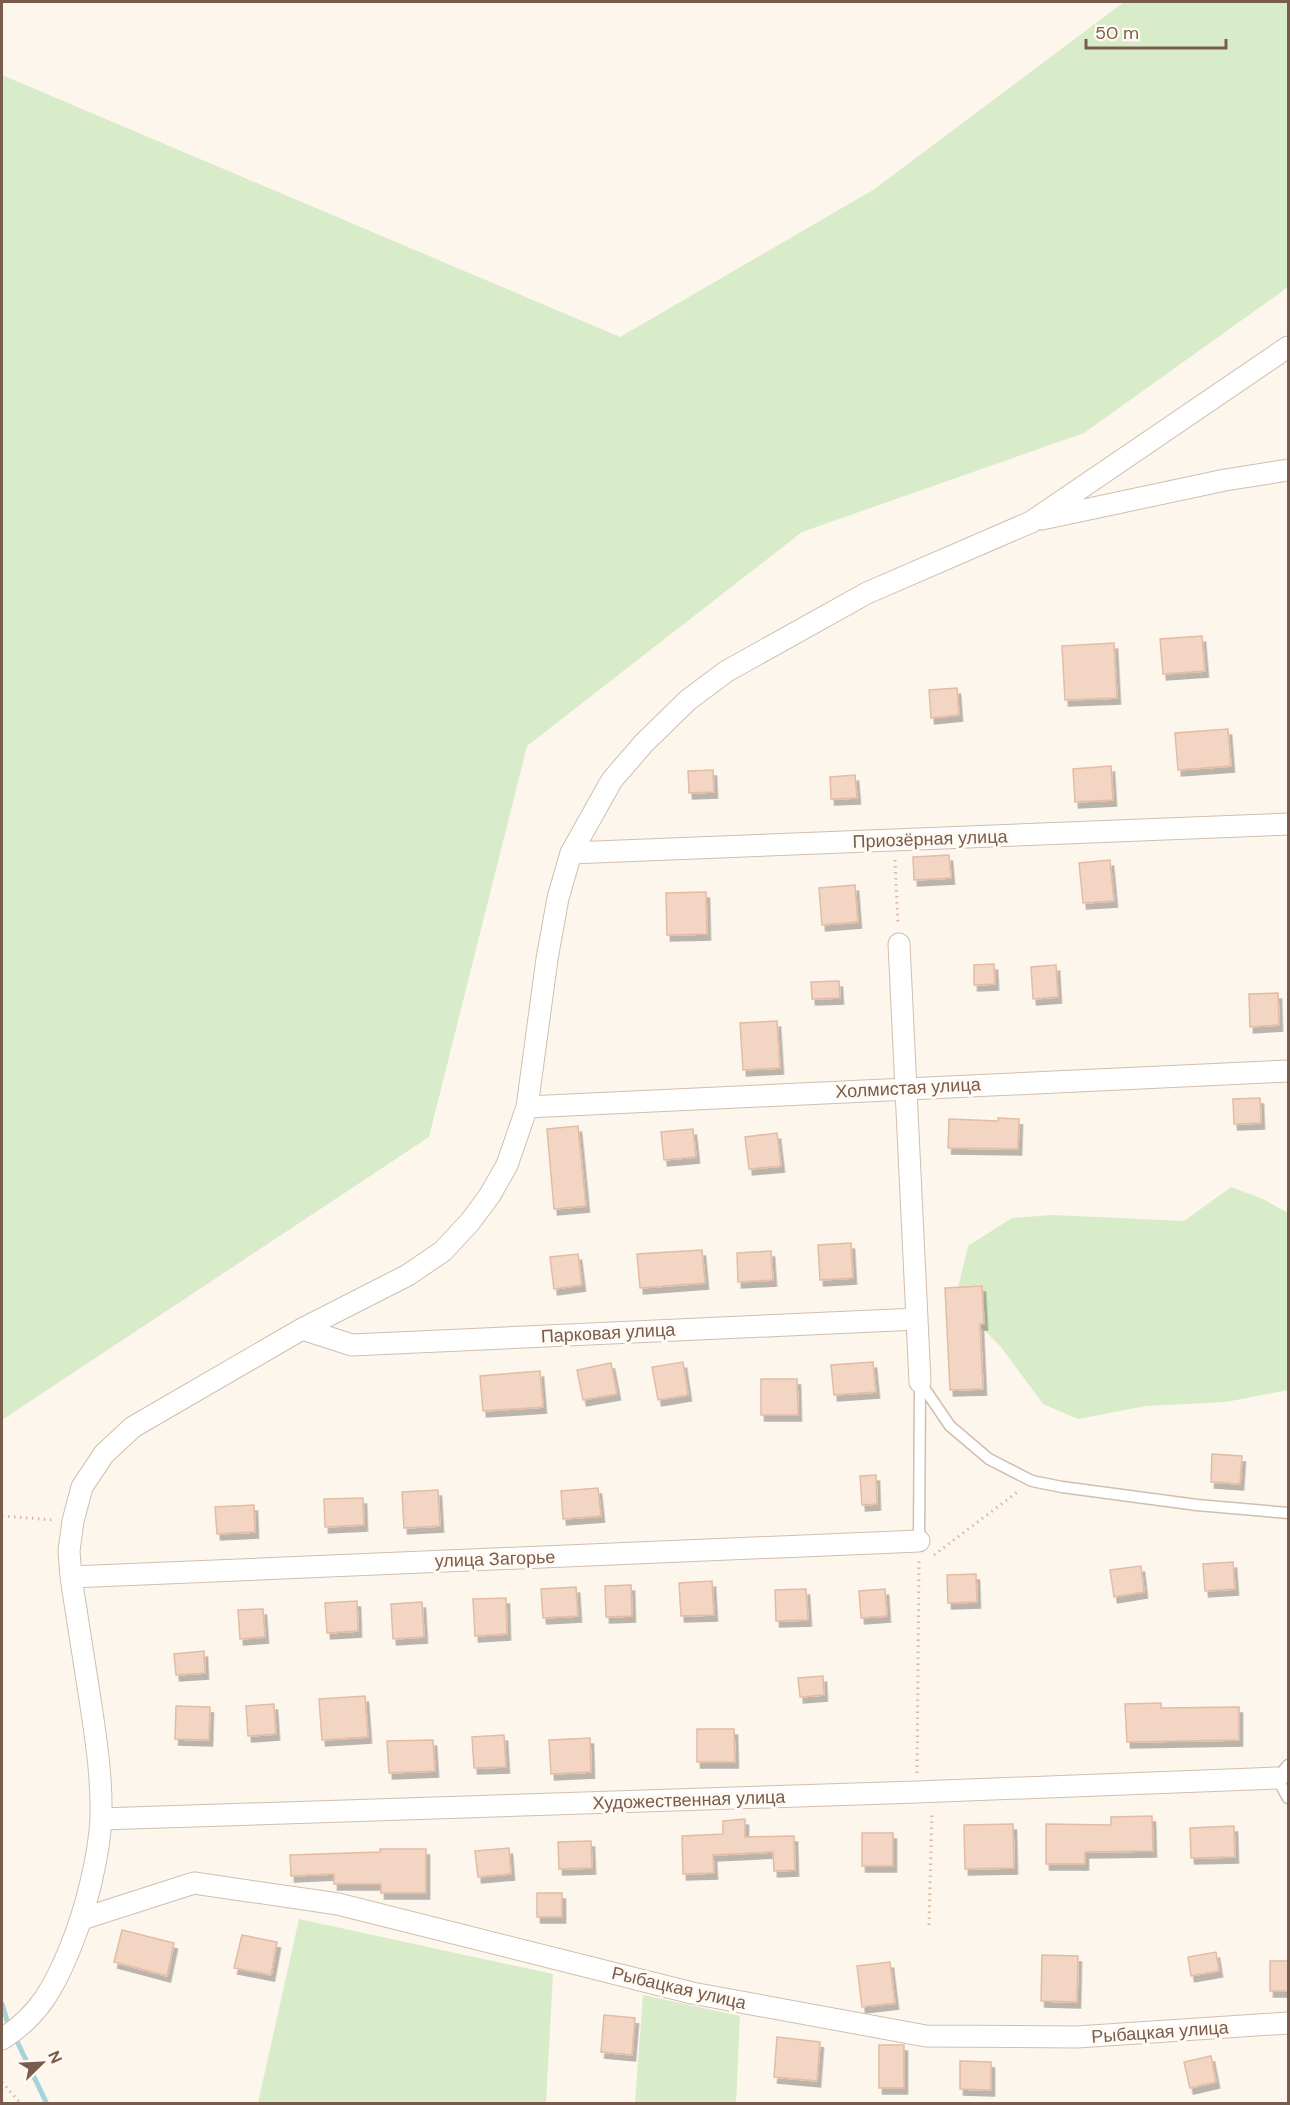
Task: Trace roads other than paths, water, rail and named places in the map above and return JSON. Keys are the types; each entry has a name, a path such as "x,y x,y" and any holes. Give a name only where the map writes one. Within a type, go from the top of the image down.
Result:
{"street":[{"path":"9,2034 44,2002 59,1975 82,1919 97,1850 101,1819 100,1767 69,1551 73,1521 82,1487 104,1454 133,1427 302,1329 408,1275 444,1251 470,1222 490,1195 507,1165 527,1107 547,959 558,898 571,853 612,780 638,750 688,700 727,671 867,593 1031,522 1288,347"},
{"path":"1031,522 1225,480 1288,471"},
{"name":"Приозёрная улица","path":"571,853 1288,824"},
{"path":"899,944 920,1382"},
{"name":"Холмистая улица","path":"527,1107 1288,1071"},
{"name":"Парковая улица","path":"302,1329 352,1345 917,1319"},
{"name":"улица Загорье","path":"71,1577 919,1541"},
{"name":"Художественная улица","path":"101,1819 917,1792 1283,1771"},
{"name":"Рыбацкая улица","path":"82,1919 194,1883 338,1904 692,1993 926,2036 1077,2037 1288,2023"}],"lane":[{"path":"920,1382 950,1426 989,1458 1032,1481 1197,1505 1288,1513"},
{"path":"919,1541 920,1382"},
{"path":"1283,1771 1288,1798"}],"waterway":[{"path":"2,2004 9,2027"},
{"path":"14,2035 47,2104"}]}
